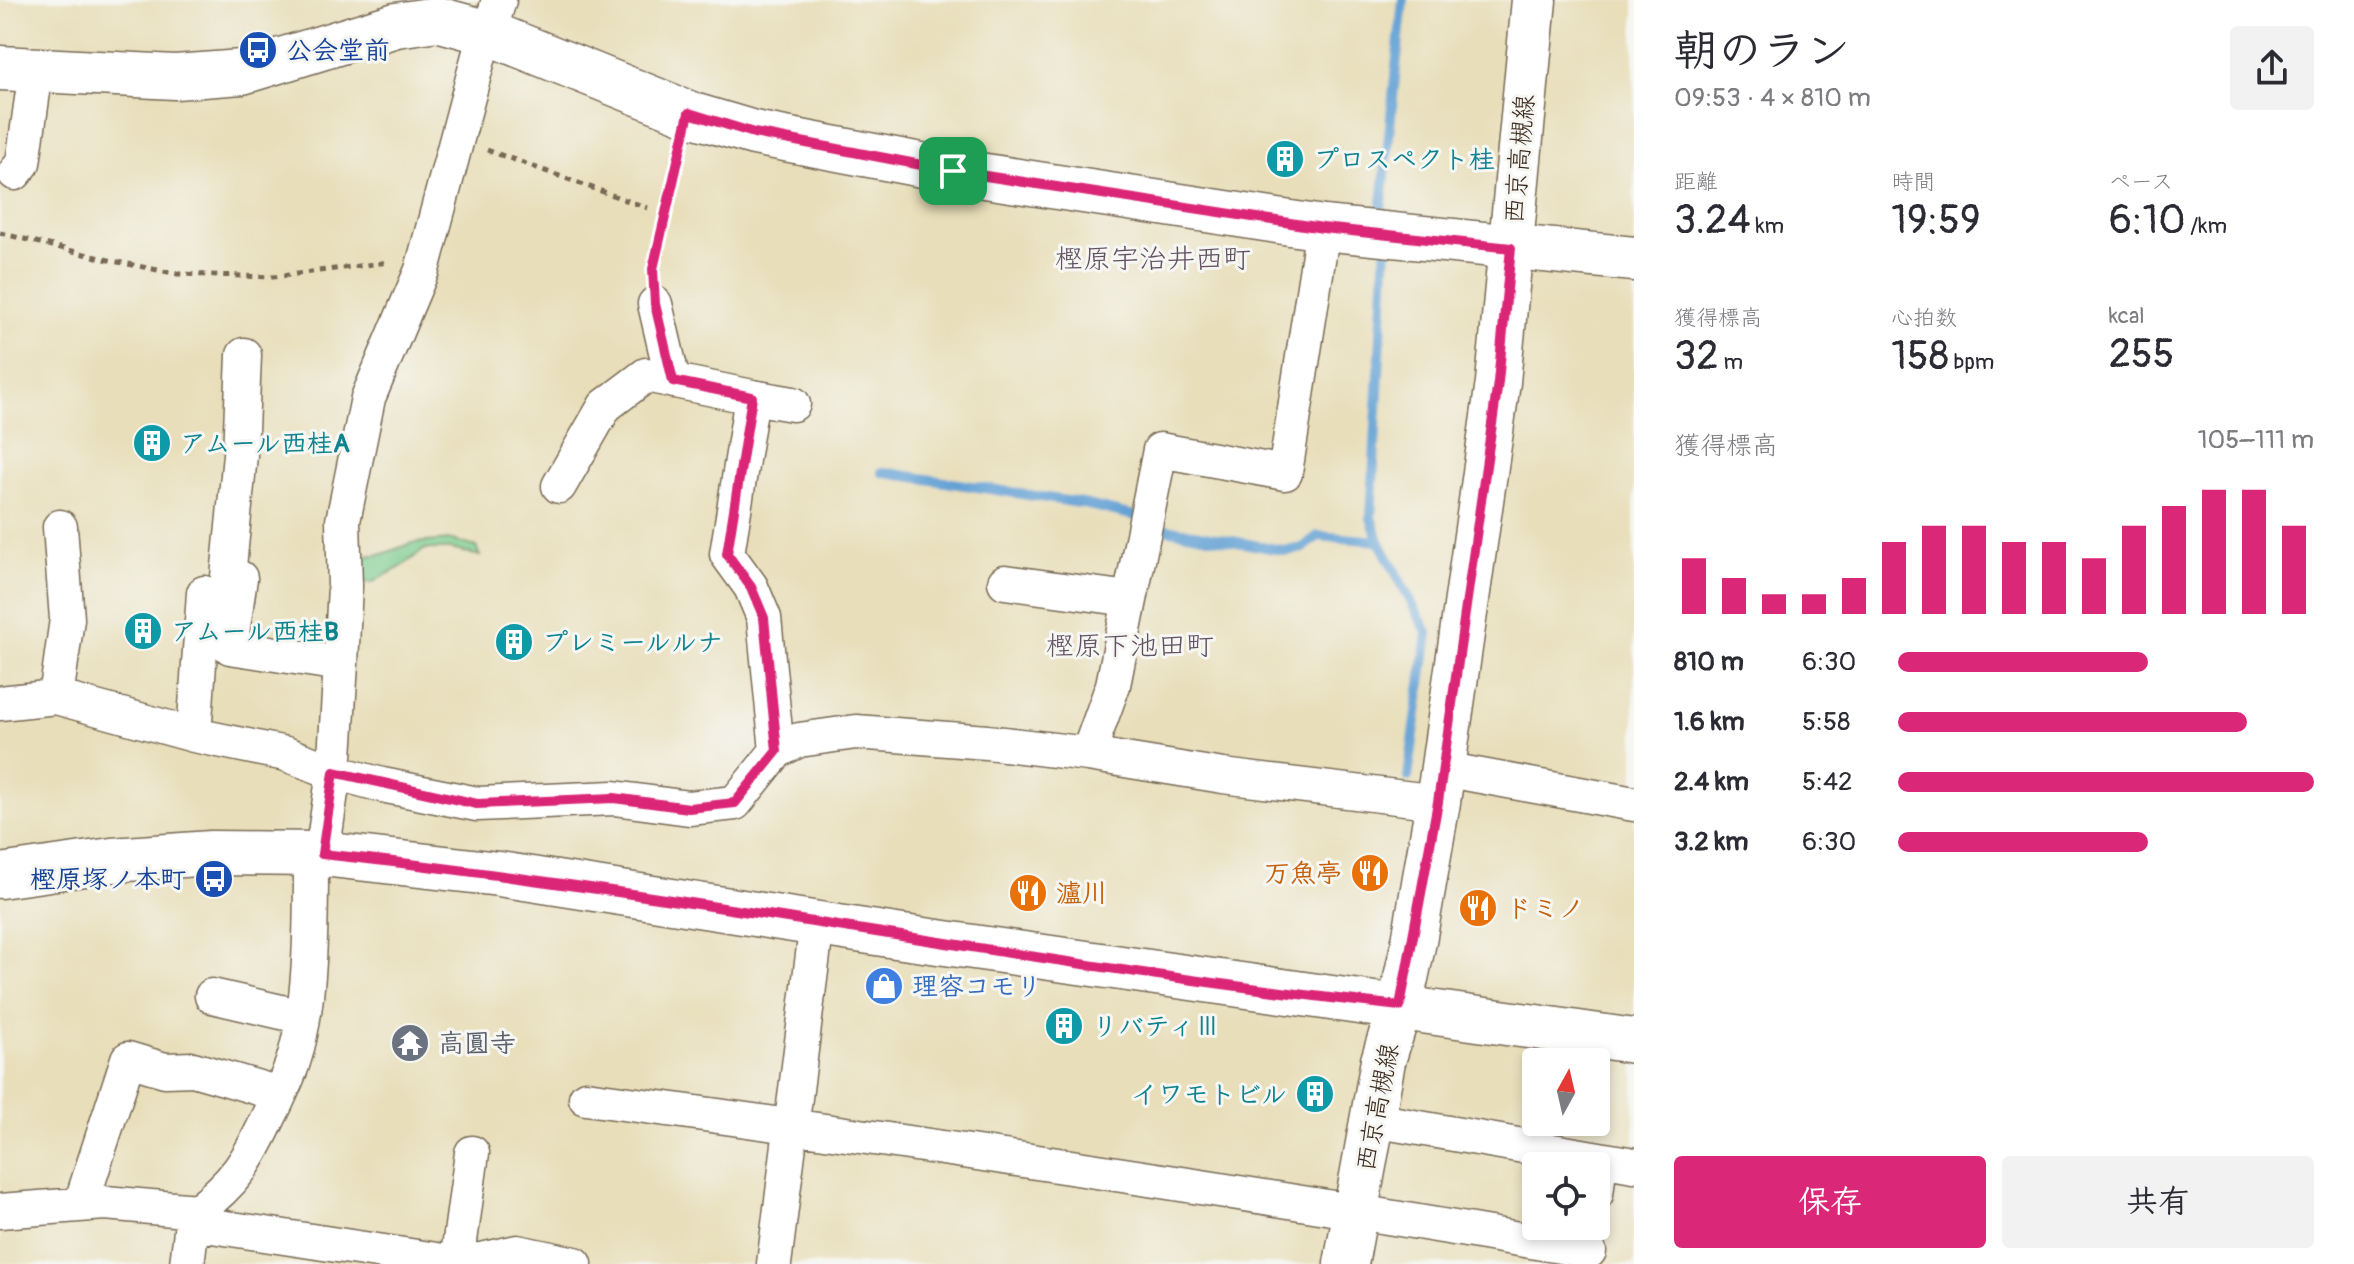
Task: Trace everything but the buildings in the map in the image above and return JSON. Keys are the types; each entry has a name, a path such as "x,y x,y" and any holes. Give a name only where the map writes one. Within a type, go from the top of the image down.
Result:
{"main road":[{"name":"西京高槻線","path":"1346,1264 1383,1061 1400,1006 1440,786 1498,382 1534,0"},
{"path":"18,69 175,77 242,72 396,25 494,16 689,113 754,133 953,171 1323,228 1634,259"},
{"path":"0,876 112,860 197,854 316,854 499,874 1634,1041"}],"street":[{"path":"187,1264 195,1217 225,1190 250,1155 292,1063 303,1017 316,854 334,772 345,586 343,521 368,398 422,270 481,48 494,16"},
{"path":"15,173 23,163 18,69"},
{"path":"1088,754 1113,685 1160,450 1285,473 1323,228"},
{"path":"655,304 673,381"},
{"path":"244,355 240,455 228,577 240,578 230,647 341,664"},
{"path":"559,486 605,406 646,375 793,404"},
{"path":"752,397 727,554 751,587 764,618 777,751"},
{"path":"56,697 67,619 60,527"},
{"path":"1005,582 1129,599"},
{"path":"194,735 204,593"},
{"path":"0,703 56,697 194,735 286,754 334,772 477,804 614,798 689,808 735,803 777,751 799,740 856,732 987,742 1088,754 1223,776 1440,786 1634,804"},
{"path":"774,1264 817,923"},
{"path":"212,996 303,1017"},
{"path":"81,1204 128,1059 165,1070 193,1069 280,1094"},
{"path":"586,1098 1589,1247"},
{"path":"1373,1120 1555,1152"},
{"path":"457,1263 472,1153"},
{"path":"1610,1161 1634,1165"},
{"path":"0,1211 105,1203 457,1263 517,1252 575,1264"}],"path":[{"path":"655,304 653,269 689,113"},
{"path":"456,139 648,208"},
{"path":"0,233 178,274 273,277 393,262 422,270"}],"green space":[{"path":"452,540 476,547 480,556 451,549 425,549 401,567 371,583 352,579 354,557 383,554 412,543"}],"waterway":[{"path":"1381,213 1403,0"},
{"path":"1386,247 1371,518 1379,541 1428,634 1408,777"},
{"path":"882,472 1079,503 1135,516"},
{"path":"1160,528 1287,551 1303,548 1318,536 1379,541"}],"place":[{"name":"公会堂前","path":"258,50"},
{"name":"プロスペクト桂","path":"1285,159"},
{"name":"アムール西桂A","path":"152,443"},
{"name":"アムール西桂B","path":"143,631"},
{"name":"プレミールルナ","path":"514,642"},
{"name":"万魚亭","path":"1370,873"},
{"name":"樫原塚ノ本町","path":"214,879"},
{"name":"瀘川","path":"1028,893"},
{"name":"ドミノ","path":"1478,908"},
{"name":"理容コモリ","path":"884,986"},
{"name":"リバティⅢ","path":"1064,1026"},
{"name":"高圓寺","path":"410,1043"},
{"name":"イワモトビル","path":"1315,1094"}],"district":[{"name":"樫原宇治井西町","path":"1153,258"},
{"name":"樫原下池田町","path":"1130,645"}],"route":[{"path":"689,113 754,133 953,171 1323,228 1511,248 1498,382 1438,802 1400,1006 896,936 499,874 322,854 334,772 477,804 614,798 689,808 735,803 777,751 764,618 751,587 727,554 752,397 673,381 655,304 653,269 689,113"}]}
